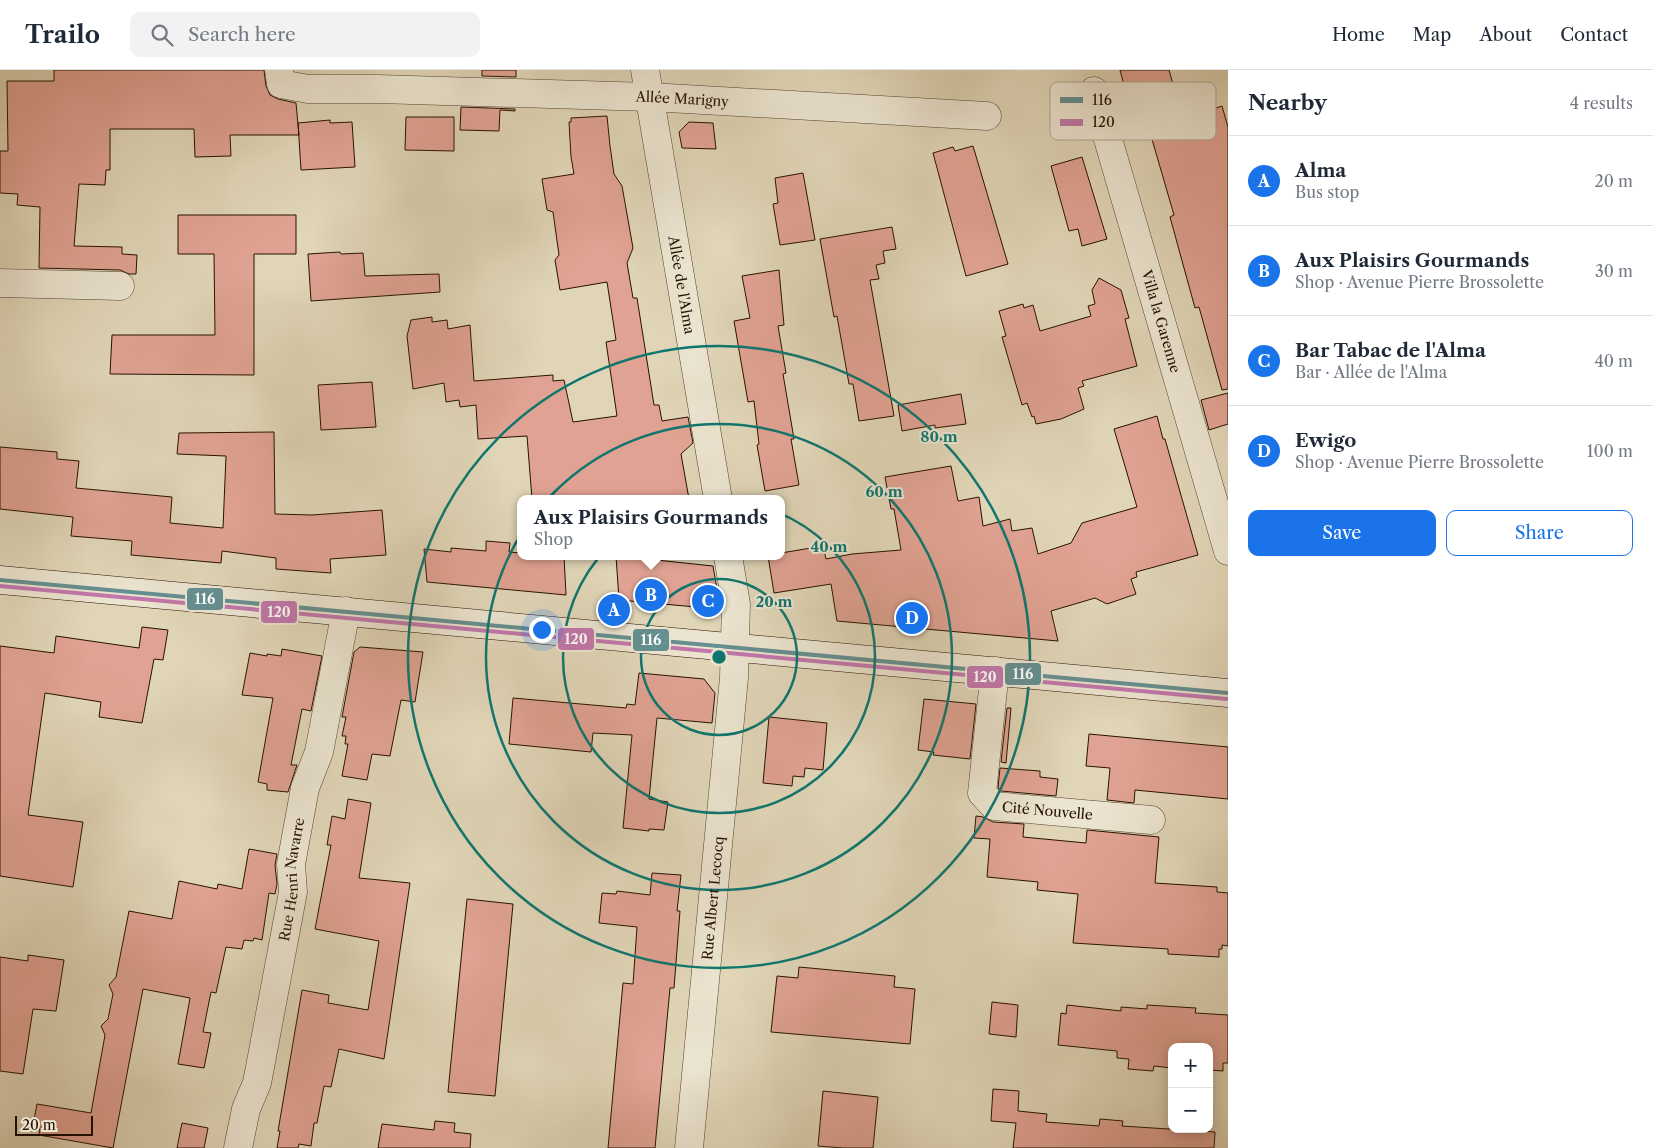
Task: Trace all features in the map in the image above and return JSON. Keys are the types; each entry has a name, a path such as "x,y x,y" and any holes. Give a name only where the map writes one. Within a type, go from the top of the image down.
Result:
{"street":[{"name":"Allée Marigny","path":"279,70 280,84 308,89 378,89 650,97 987,116"},
{"name":"Allée de l'Alma","path":"646,70 717,495"},
{"name":"Villa la Garenne","path":"1108,140 1228,551"},
{"path":"0,283 120,286"},
{"path":"729,560 736,604 736,647"},
{"path":"0,580 1228,693"},
{"name":"Rue Henri Navarre","path":"238,1148 246,1109 257,1083 293,892 291,864 305,788 319,752 346,612"},
{"name":"Rue Albert Lecocq","path":"689,1148 736,647"},
{"name":"Cité Nouvelle","path":"995,671 982,793 994,806 1151,820"}],"building":[{"path":"54,70 264,70 266,86 270,95 296,103 299,135 230,135 231,156 195,157 194,129 110,129 110,170 106,170 105,185 79,184 74,246 122,247 122,254 137,255 136,274 129,274 120,270 39,268 40,207 17,205 18,194 0,193 0,151 8,151 7,81 54,81"},
{"path":"482,70 516,70 516,77 482,76"},
{"path":"1120,70 1169,70 1172,82 1123,82"},
{"path":"1222,106 1228,127 1228,389 1222,390 1199,307 1195,308 1170,217 1174,215 1152,140 1216,140 1216,108"},
{"path":"461,107 515,109 515,111 500,110 499,131 460,130"},
{"path":"607,116 614,174 622,186 633,248 627,263 633,298 637,298 654,405 659,405 662,421 688,417 693,443 681,454 688,495 532,495 527,436 478,439 476,405 460,407 459,400 446,402 444,383 413,389 407,336 411,320 432,317 432,322 447,320 448,329 470,325 474,381 553,375 553,381 564,380 573,422 617,416 606,342 616,340 607,282 560,290 555,260 559,255 553,212 547,210 542,179 574,174 569,122 571,122 571,118"},
{"path":"406,117 454,117 454,151 405,150"},
{"path":"330,120 330,123 352,122 355,167 301,170 298,123"},
{"path":"689,122 713,123 716,149 682,148 679,132"},
{"path":"973,146 1008,264 966,276 933,153 953,147 955,151"},
{"path":"1082,157 1107,239 1082,246 1078,229 1069,231 1051,166"},
{"path":"803,173 815,240 780,245 773,204 778,203 775,178"},
{"path":"178,215 296,215 296,254 254,254 254,375 110,374 112,335 215,335 214,254 178,254"},
{"path":"892,227 896,249 883,251 885,263 876,265 879,279 870,280 894,416 859,421 853,384 849,384 837,316 834,317 820,239"},
{"path":"340,252 341,254 363,253 365,276 439,274 440,292 311,301 308,254"},
{"path":"779,270 784,325 778,326 786,373 783,374 794,439 791,439 799,485 765,491 757,445 759,444 754,401 748,402 734,321 750,318 742,276"},
{"path":"1099,278 1121,290 1129,318 1125,319 1137,366 1082,381 1084,386 1078,388 1084,409 1061,419 1036,424 1027,403 1022,405 1002,337 1006,336 999,311 1023,304 1024,308 1033,305 1040,331 1091,316 1088,306 1095,304 1092,290"},
{"path":"372,382 376,427 321,430 318,385"},
{"path":"1228,393 1228,424 1209,430 1201,400"},
{"path":"961,394 966,424 935,428 935,425 902,431 898,405"},
{"path":"1157,416 1198,555 1136,572 1137,577 1131,579 1136,594 1107,604 1095,598 1051,611 1058,641 837,621 831,584 774,593 769,560 785,560 785,552 823,546 826,559 852,554 901,550 894,509 891,509 885,477 951,466 958,501 979,497 983,526 1010,519 1012,531 1032,528 1038,554 1071,543 1082,523 1137,507 1114,429"},
{"path":"274,432 275,514 312,515 382,510 386,555 330,559 331,573 276,569 276,558 222,551 221,563 131,555 132,541 71,536 73,517 0,509 0,447 57,452 57,459 79,461 76,488 172,497 170,523 223,528 226,456 177,454 179,433"},
{"path":"486,541 510,543 509,552 517,553 517,560 564,560 566,595 427,582 424,549 451,552 451,548 486,551"},
{"path":"616,560 656,560 713,566 718,595 707,608 619,600"},
{"path":"142,627 168,630 163,660 154,659 142,723 99,717 101,702 45,693 28,815 83,822 73,887 0,876 0,646 54,653 56,636 139,648"},
{"path":"360,647 423,652 415,702 401,700 390,756 372,754 367,780 342,776 348,744 345,744 346,736 342,736 346,717 342,717 354,652"},
{"path":"282,649 322,656 311,711 302,709 291,765 297,765 288,792 267,790 267,784 258,782 273,698 242,695 250,653 281,656"},
{"path":"639,673 704,679 715,693 712,723 657,718 649,799 668,802 664,830 649,829 649,831 623,828 632,735 593,733 591,752 509,744 513,698 626,708 627,704 635,705"},
{"path":"924,699 976,704 970,759 933,755 934,752 918,750"},
{"path":"1007,708 1011,708 1006,763 1001,762"},
{"path":"769,717 827,723 823,770 805,768 804,777 793,776 792,786 763,783"},
{"path":"1089,734 1228,747 1228,799 1135,790 1134,803 1107,800 1110,768 1086,766"},
{"path":"1000,768 1040,771 1040,777 1058,779 1056,796 1001,791 998,788"},
{"path":"348,799 371,803 359,878 410,883 384,1059 339,1049 331,1087 324,1086 317,1123 314,1123 311,1146 299,1144 298,1148 277,1148 280,1131 278,1131 302,990 329,995 328,1003 368,1010 379,941 315,929 331,845 327,845 332,816 345,819"},
{"path":"976,816 993,822 1024,824 1023,837 1086,843 1087,830 1159,837 1155,883 1217,887 1217,892 1228,893 1228,946 1222,945 1222,949 1219,949 1219,957 1168,954 1168,949 1073,943 1078,894 1037,890 1038,882 987,877 990,839 974,838"},
{"path":"249,849 277,854 275,894 269,893 262,940 254,938 253,941 244,940 242,949 226,947 216,993 211,992 203,1032 211,1033 204,1068 178,1064 190,998 143,989 113,1148 39,1135 40,1126 33,1125 37,1104 91,1113 105,1035 101,1026 108,1019 113,994 109,985 116,977 129,911 172,919 179,881 217,889 218,884 242,889"},
{"path":"652,873 681,875 677,911 680,911 674,988 670,988 655,1148 608,1148 623,983 633,984 637,927 599,923 602,893 616,894 617,891 650,895"},
{"path":"467,899 513,904 495,1096 448,1092"},
{"path":"28,955 64,960 56,1011 33,1009 23,1074 0,1071 0,957 28,961"},
{"path":"799,967 895,976 894,987 915,989 910,1044 771,1032 777,976 798,978"},
{"path":"992,1002 1018,1005 1016,1037 989,1034"},
{"path":"1067,1005 1121,1011 1121,1007 1147,1009 1147,1005 1196,1008 1195,1013 1228,1015 1228,1063 1223,1063 1223,1071 1213,1070 1213,1043 1168,1043 1168,1068 1154,1066 1153,1071 1128,1069 1129,1059 1117,1058 1117,1051 1058,1045 1061,1013 1066,1014"},
{"path":"993,1089 1019,1091 1018,1111 1047,1114 1046,1122 1099,1126 1100,1119 1123,1121 1122,1126 1168,1129 1168,1133 1215,1132 1214,1148 1013,1148 1016,1123 991,1121"},
{"path":"823,1091 878,1097 873,1148 818,1146"},
{"path":"435,1121 455,1123 454,1132 471,1134 470,1148 378,1148 382,1124 434,1130"},
{"path":"182,1123 208,1128 204,1148 177,1148"}],"transit line":[{"name":"116","path":"0,580 1228,693"},
{"name":"120","path":"0,586 1227,699"}],"place":[{"name":"Aux Plaisirs Gourmands","path":"651,595"},
{"name":"Bar Tabac de l'Alma","path":"708,601"},
{"name":"Alma","path":"614,610"},
{"name":"Ewigo","path":"912,618"}]}
